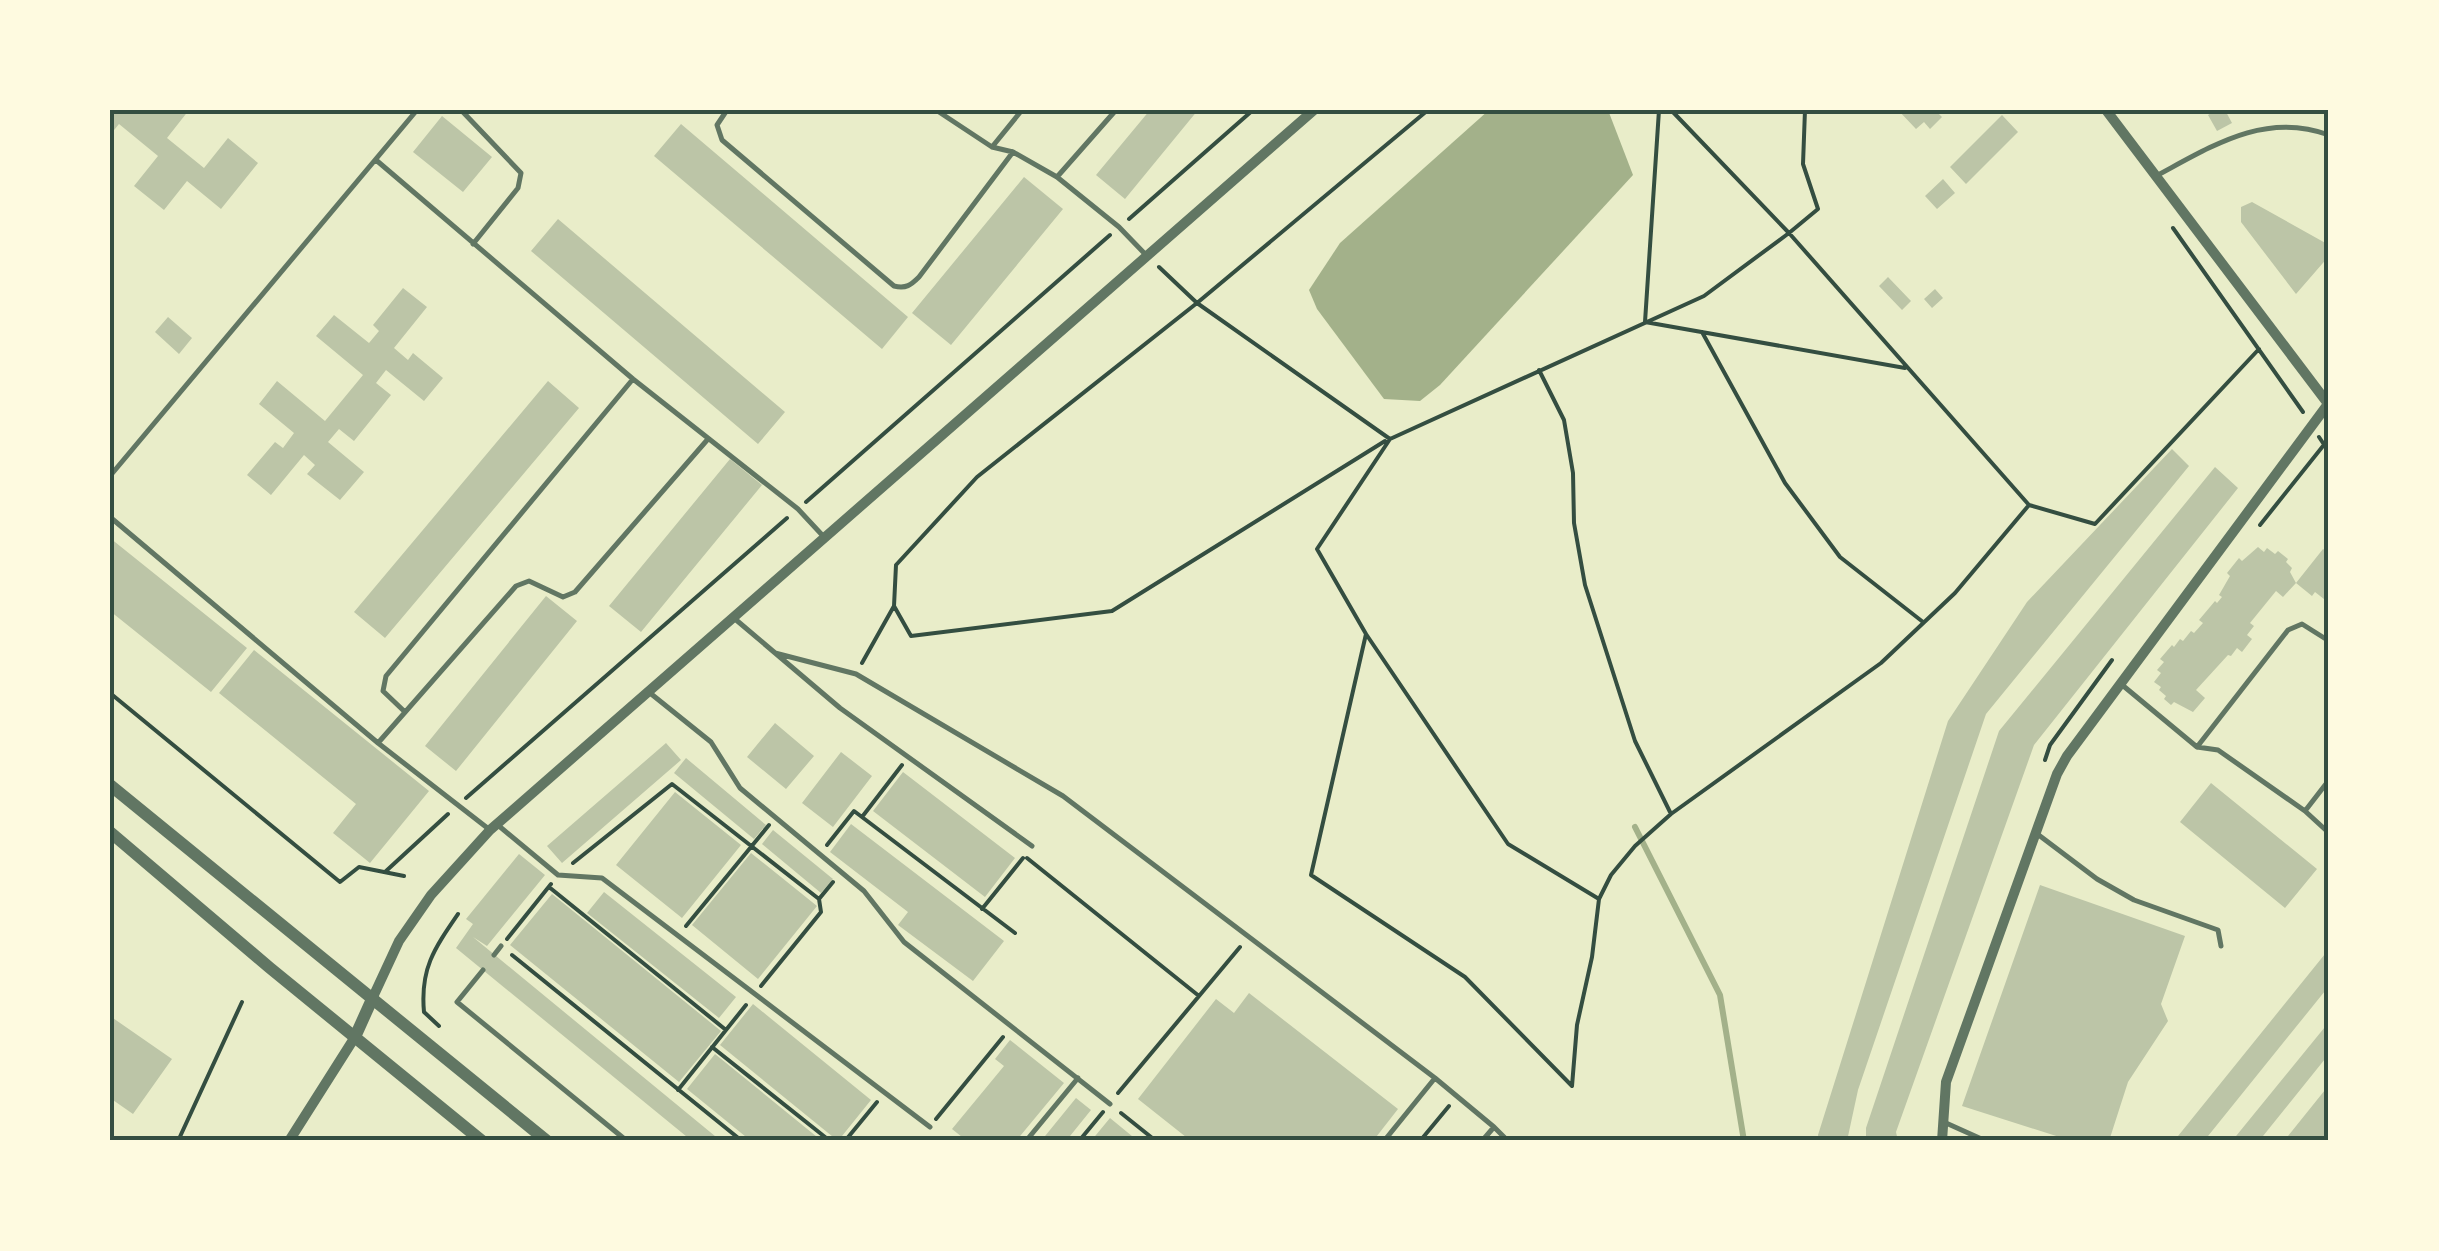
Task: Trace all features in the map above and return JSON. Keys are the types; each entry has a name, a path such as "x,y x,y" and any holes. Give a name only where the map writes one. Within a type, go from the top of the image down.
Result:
{"street":[{"path":"289,1141 355,1038 399,941 430,894 493,827 1314,110"},
{"path":"1942,1141 1946,1082 2067,756 2328,405 2106,110"},
{"path":"110,785 547,1141"},
{"path":"110,832 482,1141"}],"lane":[{"path":"110,476 417,110"},
{"path":"460,110 521,174 518,188 473,244"},
{"path":"727,110 717,125 722,140 894,286 902,288 919,277 1013,152"},
{"path":"936,110 992,147 1013,152 1058,177 1119,227 1148,257"},
{"path":"992,147 1022,110"},
{"path":"1058,177 1116,110"},
{"path":"2154,177 2208,148 2277,125 2307,127 2329,135"},
{"path":"376,160 633,380 798,509 824,537"},
{"path":"405,712 383,692 386,676 633,380"},
{"path":"378,743 516,586 529,582 562,597 575,592 708,438"},
{"path":"110,516 378,743 558,875 602,878 930,1127"},
{"path":"733,617 840,708 1032,846"},
{"path":"2197,748 2288,630 2302,624 2329,641"},
{"path":"775,653 856,674 1063,796 1435,1078 1508,1141"},
{"path":"2120,684 2197,748 2218,750 2329,833"},
{"path":"648,691 710,742 740,788 864,891 904,942 1110,1104"},
{"path":"2305,812 2329,780"},
{"path":"2036,833 2096,879 2134,900 2218,930 2222,946"},
{"path":"494,954 501,946"},
{"path":"482,970 457,1002 627,1141"},
{"path":"1026,1141 1078,1078"},
{"path":"1384,1141 1435,1078"},
{"path":"1946,1123 1986,1141"},
{"path":"1482,1141 1494,1127"}],"path":[{"path":"385,872 1253,110"},
{"path":"856,674 894,606 896,565 977,477 1197,303 1428,110"},
{"path":"1645,322 1660,110"},
{"path":"1671,110 1790,234 2029,505 2095,524 2259,350"},
{"path":"894,606 912,636 1112,611 1390,438 1704,296 1818,209 1803,164 1805,110"},
{"path":"2169,222 2329,452"},
{"path":"1148,257 1197,303 1390,438"},
{"path":"1645,322 1906,368"},
{"path":"1702,332 1785,483 1840,557 1924,623"},
{"path":"1539,370 1564,420 1573,473 1574,522 1585,584 1635,741 1671,814"},
{"path":"1390,438 1318,549 1366,634 1508,844 1599,898"},
{"path":"1366,634 1311,876 1466,977 1572,1086 1577,1026 1592,957 1599,898 1611,874 1671,814 1881,663 1956,593 2029,505"},
{"path":"110,693 340,882 359,866 404,876"},
{"path":"862,817 908,757"},
{"path":"742,1141 501,946 558,875 672,784 819,899 842,870"},
{"path":"821,853 854,811 1015,933"},
{"path":"677,937 776,818"},
{"path":"982,910 1032,846"},
{"path":"1024,856 1199,996"},
{"path":"549,886 726,1030"},
{"path":"439,1026 424,1012 422,985 432,953 458,914"},
{"path":"1079,1141 1249,935"},
{"path":"178,1141 242,1002"},
{"path":"930,1127 1013,1025"},
{"path":"712,1047 830,1141"},
{"path":"845,1141 884,1094"},
{"path":"1420,1141 1457,1096"},
{"path":"1110,1104 1156,1141"}],"shaded area":[{"path":"1489,110 1608,110 1633,175 1440,385 1420,401 1384,399 1317,309 1309,290 1340,243"}],"building":[{"path":"110,110 189,110 167,138 204,168 228,138 258,163 221,209 187,181 164,210 134,186 158,156 119,124 110,135"},
{"path":"1150,110 1198,110 1125,199 1096,175"},
{"path":"1898,110 1935,110 1942,117 1930,129 1924,122 1916,129"},
{"path":"2225,110 2232,123 2217,131 2208,115"},
{"path":"2002,115 2018,132 1966,184 1950,167"},
{"path":"442,116 492,157 463,192 413,152"},
{"path":"681,124 908,317 882,349 654,156"},
{"path":"1024,177 1063,209 951,345 912,313"},
{"path":"1943,179 1955,193 1937,209 1925,196"},
{"path":"2252,202 2329,245 2329,256 2296,294 2241,222 2241,207"},
{"path":"558,219 785,412 758,444 531,251"},
{"path":"1888,277 1911,301 1902,310 1879,286"},
{"path":"403,288 427,307 394,348 408,360 413,353 443,378 424,401 386,370 376,383 391,395 354,441 339,429 328,442 364,472 340,500 307,474 315,465 304,455 271,495 247,475 275,442 283,448 294,433 259,404 277,381 325,421 363,375 316,336 334,315 369,343 379,331 373,325"},
{"path":"1935,289 1943,298 1932,308 1924,299"},
{"path":"168,317 192,338 179,354 155,332"},
{"path":"548,381 579,408 385,638 354,612"},
{"path":"2172,449 2189,466 1986,714 1858,1090 1847,1141 1819,1141 1948,721 2027,602"},
{"path":"730,459 762,485 641,632 609,606"},
{"path":"2215,467 2238,488 2034,745 1896,1132 1898,1141 1866,1141 1866,1128 1999,731"},
{"path":"110,538 247,648 211,692 110,611"},
{"path":"2258,547 2264,552 2267,548 2275,554 2278,551 2288,559 2296,583 2283,597 2276,591 2250,623 2254,626 2247,635 2252,639 2242,652 2237,648 2228,655 2196,690 2205,698 2193,712 2174,702 2171,705 2154,682 2164,662 2160,659 2172,645 2183,641 2203,623 2199,620 2222,597 2219,595 2230,576 2227,573 2239,558 2242,561"},
{"path":"2323,549 2329,553 2329,603 2296,583"},
{"path":"546,596 577,621 456,771 425,746"},
{"path":"254,650 429,791 370,863 333,833 356,804 219,693"},
{"path":"775,723 814,756 786,789 747,757"},
{"path":"666,743 681,760 562,863 547,846"},
{"path":"841,752 872,776 833,827 802,803"},
{"path":"686,758 766,825 754,839 674,773"},
{"path":"903,772 1015,858 985,897 873,811"},
{"path":"2211,783 2317,869 2285,908 2180,822"},
{"path":"675,792 741,845 682,918 616,865"},
{"path":"851,824 1004,941 973,981 898,925 908,912 830,852"},
{"path":"773,830 833,879 821,893 762,844"},
{"path":"751,853 817,906 758,979 692,925"},
{"path":"519,854 545,875 487,946 473,937 721,1141 692,1141 456,948 473,924 466,919"},
{"path":"2040,885 2185,936 2161,1004 2168,1021 2128,1082 2109,1141 2072,1141 1962,1106"},
{"path":"604,892 736,997 719,1018 587,913"},
{"path":"552,894 721,1031 679,1082 510,945"},
{"path":"2329,949 2329,986 2204,1141 2174,1141"},
{"path":"1249,993 1398,1109 1373,1141 1191,1141 1138,1099 1216,999 1234,1013"},
{"path":"753,1004 871,1100 838,1141 720,1045"},
{"path":"110,1016 172,1059 133,1114 110,1098"},
{"path":"2329,1022 2329,1054 2259,1141 2232,1141"},
{"path":"1010,1040 1064,1083 1016,1141 967,1141 952,1129 1004,1066 995,1059"},
{"path":"715,1054 822,1141 751,1141 687,1089"},
{"path":"2329,1085 2329,1141 2284,1141"},
{"path":"1076,1098 1091,1110 1066,1141 1041,1141"},
{"path":"1110,1118 1138,1141 1091,1141"}],"waterway":[{"path":"1635,827 1720,995 1744,1141"}]}
